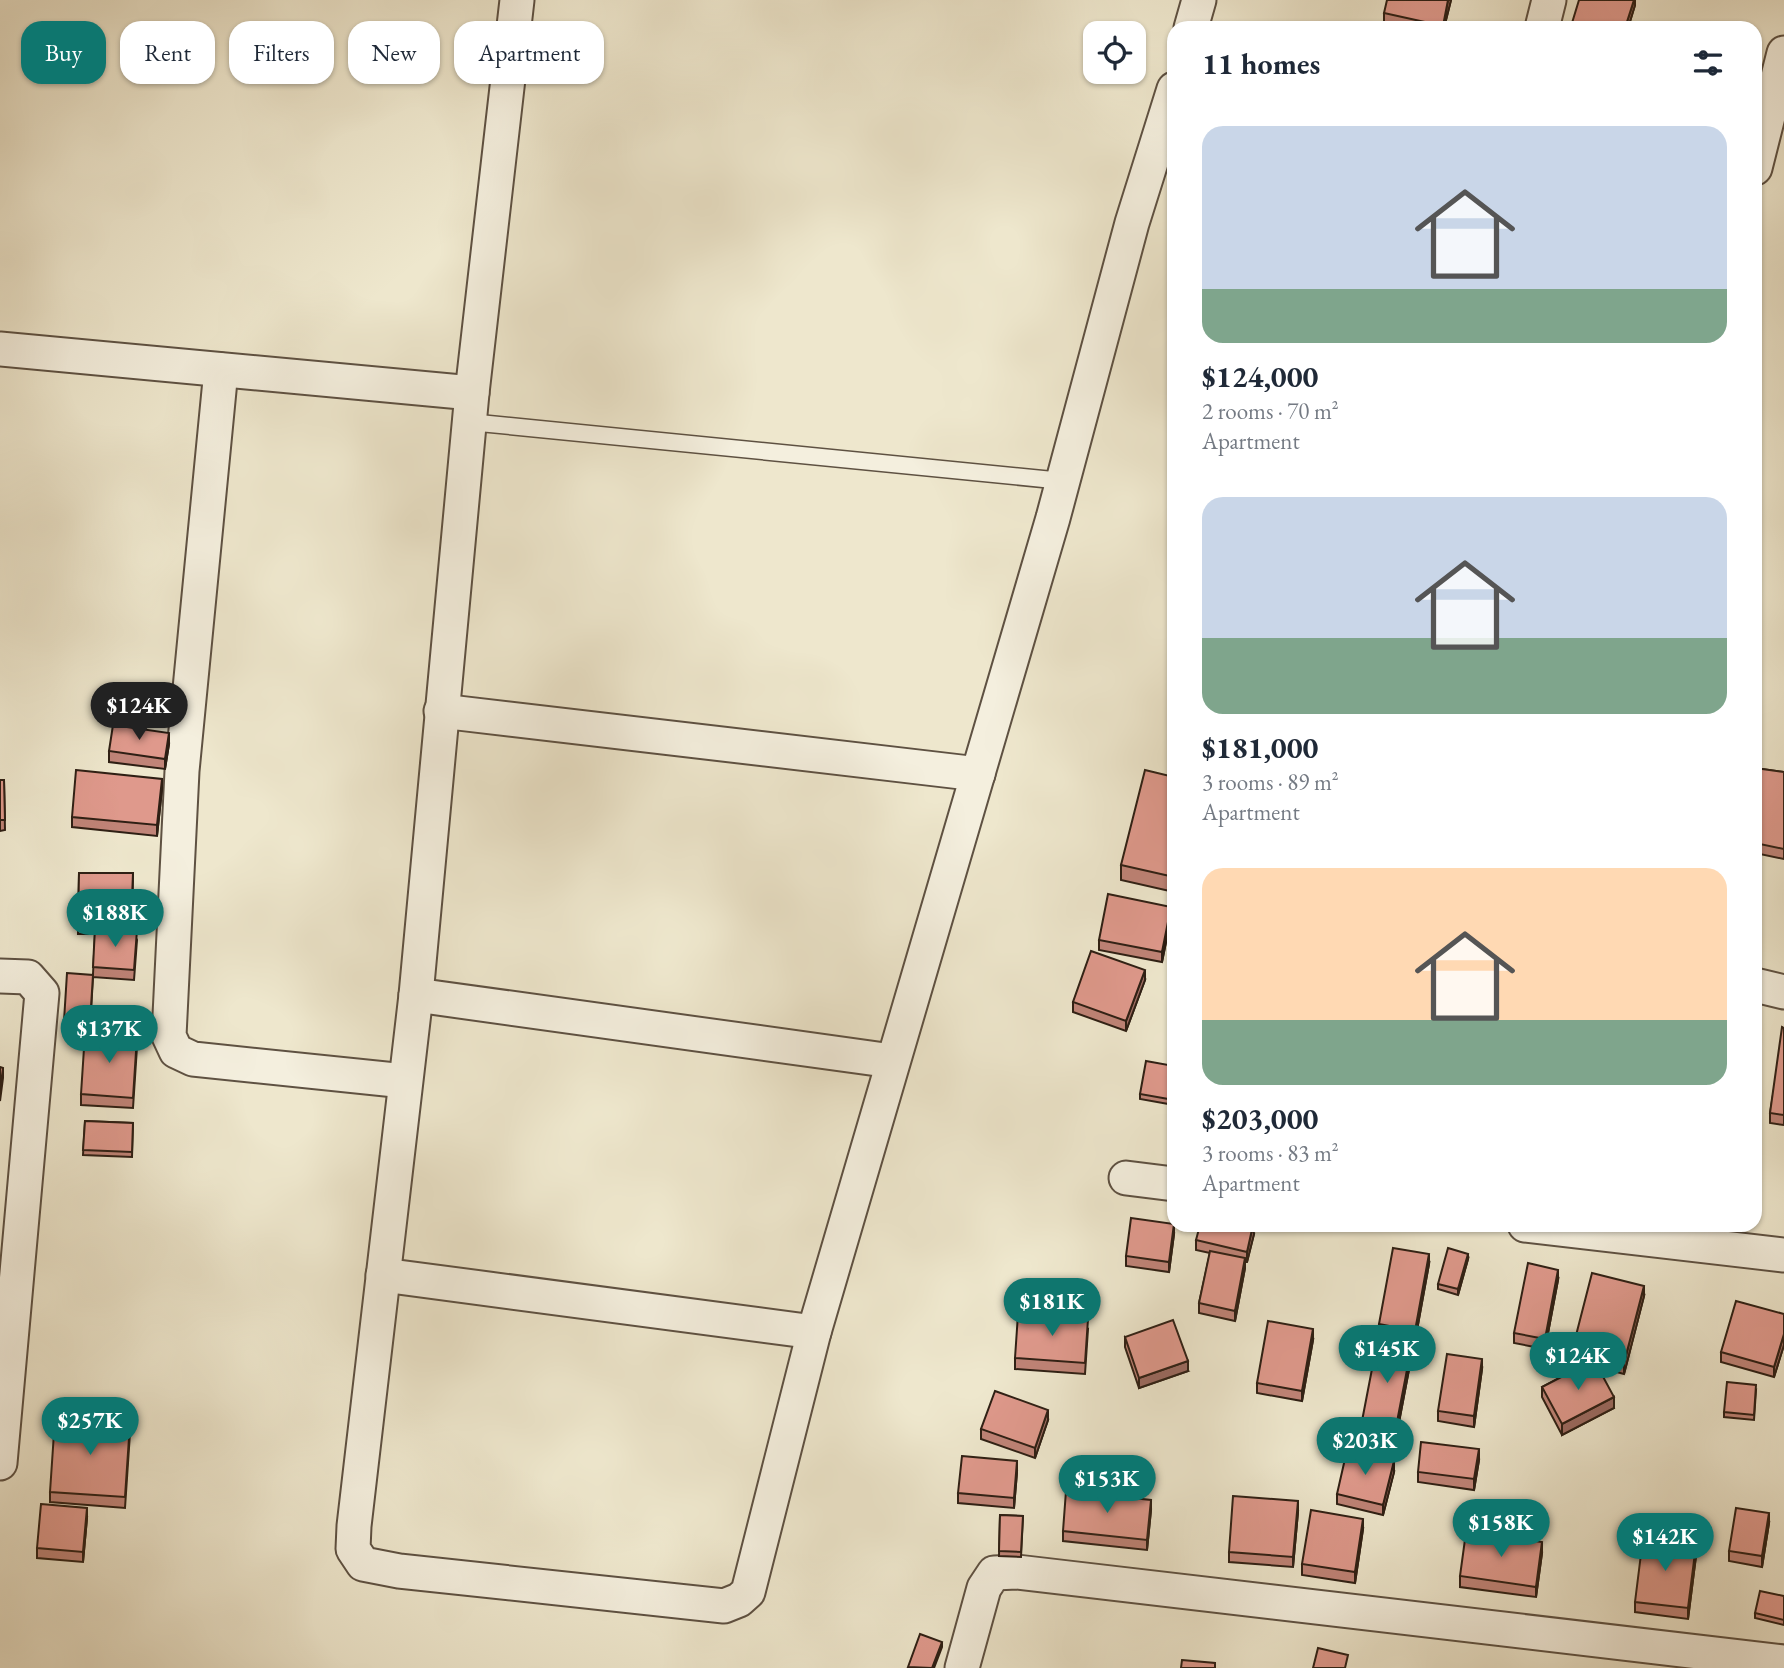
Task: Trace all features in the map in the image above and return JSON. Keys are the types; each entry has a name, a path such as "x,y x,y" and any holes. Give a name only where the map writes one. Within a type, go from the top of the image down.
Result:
{"street":[{"path":"517,0 471,407 416,995 353,1549 363,1564 399,1571 724,1606 740,1600 748,1592 814,1332 978,775 1063,481 1132,223 1167,111"},
{"path":"1193,21 1199,0"},
{"path":"1544,21 1549,0"},
{"path":"1762,140 1784,53"},
{"path":"0,349 221,370 471,407"},
{"path":"221,370 182,771 169,1036 176,1051 193,1059 405,1081"},
{"path":"441,711 978,775"},
{"path":"0,976 28,977 42,993 0,1463"},
{"path":"1762,987 1784,992"},
{"path":"416,995 892,1061"},
{"path":"1126,1178 1167,1183"},
{"path":"1585,1232 1784,1255"},
{"path":"383,1275 814,1332"},
{"path":"962,1668 984,1588 994,1573 1017,1572 1784,1662"}],"lane":[{"path":"471,407 1063,481"}],"building":[{"path":"1387,0 1448,0 1444,21 1420,21 1384,13"},
{"path":"1579,0 1634,0 1627,21 1573,21"},
{"path":"113,725 169,733 165,759 109,751"},
{"path":"1762,769 1784,772 1784,849 1762,844"},
{"path":"76,770 162,779 157,825 72,817"},
{"path":"1145,770 1167,775 1167,875 1121,865"},
{"path":"0,780 4,780 5,820 0,820"},
{"path":"79,873 133,873 131,925 78,923"},
{"path":"1108,894 1167,906 1167,927 1162,952 1099,940"},
{"path":"95,928 137,930 134,970 93,967"},
{"path":"1091,951 1145,970 1126,1021 1073,1002"},
{"path":"67,973 93,975 90,1023 64,1021"},
{"path":"1782,1027 1784,1028 1784,1115 1770,1113"},
{"path":"85,1033 137,1036 133,1098 81,1094"},
{"path":"1146,1061 1167,1065 1167,1099 1140,1094"},
{"path":"0,1067 3,1068 0,1091"},
{"path":"85,1121 133,1123 132,1152 83,1150"},
{"path":"1131,1218 1167,1223 1167,1232 1173,1232 1169,1262 1126,1256"},
{"path":"1198,1232 1251,1232 1247,1252 1196,1240"},
{"path":"1393,1248 1429,1254 1415,1331 1379,1324"},
{"path":"1448,1248 1468,1254 1458,1289 1438,1284"},
{"path":"1210,1251 1245,1258 1235,1311 1199,1303"},
{"path":"1528,1263 1558,1270 1545,1339 1514,1333"},
{"path":"1592,1273 1644,1286 1624,1363 1572,1351"},
{"path":"1736,1301 1784,1314 1784,1334 1774,1367 1721,1352"},
{"path":"1018,1314 1088,1319 1085,1363 1015,1358"},
{"path":"1173,1320 1188,1361 1139,1378 1125,1337"},
{"path":"1268,1321 1313,1329 1302,1391 1257,1383"},
{"path":"1377,1343 1411,1349 1396,1427 1362,1421"},
{"path":"1447,1354 1482,1359 1474,1416 1438,1411"},
{"path":"1594,1360 1614,1397 1562,1424 1542,1387"},
{"path":"1727,1382 1756,1385 1754,1415 1724,1412"},
{"path":"995,1391 1048,1410 1035,1448 981,1429"},
{"path":"55,1418 130,1423 125,1497 50,1492"},
{"path":"1421,1442 1479,1449 1474,1479 1418,1472"},
{"path":"1347,1450 1394,1461 1383,1505 1337,1494"},
{"path":"962,1456 1017,1461 1014,1498 958,1493"},
{"path":"1066,1491 1151,1500 1147,1540 1063,1531"},
{"path":"1233,1496 1298,1501 1293,1557 1229,1552"},
{"path":"41,1504 87,1508 83,1552 37,1548"},
{"path":"1736,1508 1769,1513 1762,1556 1729,1551"},
{"path":"1311,1510 1363,1519 1355,1572 1302,1564"},
{"path":"1000,1515 1023,1516 1021,1552 999,1551"},
{"path":"1466,1532 1542,1542 1536,1587 1460,1576"},
{"path":"1643,1538 1696,1545 1688,1608 1635,1602"},
{"path":"1760,1591 1784,1596 1784,1620 1755,1613"},
{"path":"920,1634 942,1642 932,1668 908,1667"},
{"path":"1318,1648 1348,1655 1345,1668 1313,1668"},
{"path":"1182,1660 1215,1663 1215,1668 1181,1668"}]}
